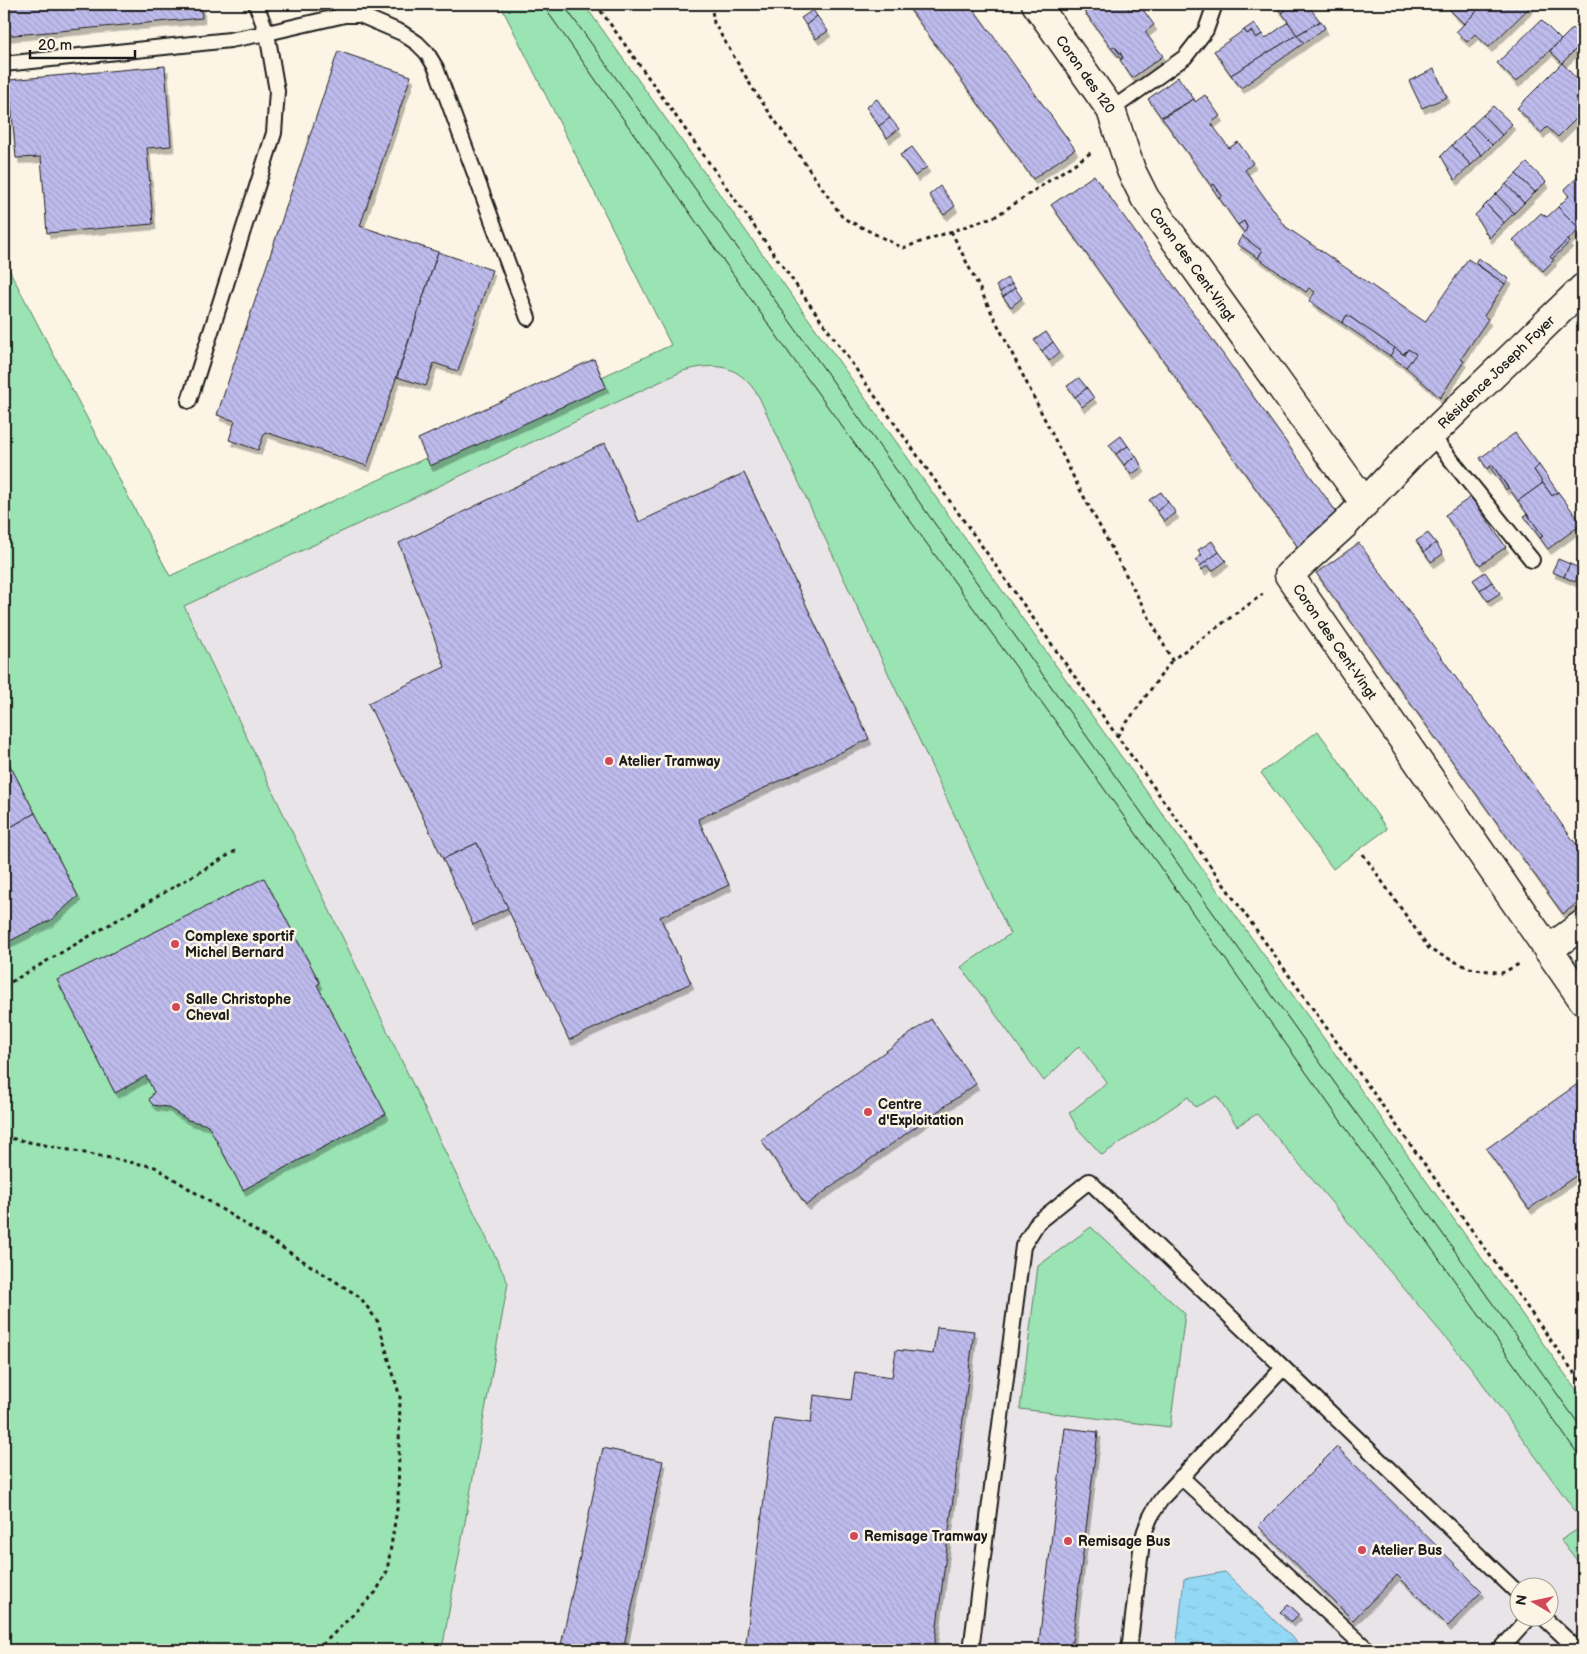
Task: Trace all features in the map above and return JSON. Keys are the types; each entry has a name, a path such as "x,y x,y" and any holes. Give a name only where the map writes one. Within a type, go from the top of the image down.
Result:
{"street":[{"name":"Coron des 120","path":"1036,4 1118,131"},
{"name":"Coron des Cent-Vingt","path":"1118,131 1137,185 1145,198 1364,502 1337,531 1289,575 1583,1000"},
{"name":"Résidence Joseph Foyer","path":"1364,502 1583,288"},
{"path":"1548,950 1583,924"}],"lane":[{"path":"189,401 274,133 277,91 267,33 256,4"},
{"path":"1118,131 1185,57 1206,30 1215,4"},
{"path":"4,64 230,40 345,15 360,15 402,33 427,53 436,68 528,318"},
{"name":"Résidence Joseph Foyer","path":"1431,436 1532,560"},
{"path":"971,1650 1023,1246 1038,1222 1089,1182 1510,1585"},
{"path":"1129,1650 1145,1526 1163,1497 1283,1368"},
{"path":"1181,1477 1368,1650"},
{"path":"1500,1650 1522,1626"},
{"path":"1553,1626 1578,1650"}],"path":[{"path":"596,4 1117,736 1583,1385"},
{"path":"711,4 714,23 753,89 843,218 903,248 996,216 1118,131"},
{"path":"951,232 1077,484 1172,660"},
{"path":"1117,736 1172,660 1289,575"},
{"path":"4,986 239,849"},
{"path":"1363,854 1430,950 1469,968 1502,973 1548,950"},
{"path":"4,1137 155,1167 360,1297 378,1322 400,1397 398,1502 387,1571 376,1592 317,1650"}],"shaded area":[{"path":"746,312 1583,1497 1583,1641 1574,1650 440,1650 508,1283 170,576"}],"green space":[{"name":"Complexe sportif Michel Bernard","path":"500,4 584,4 1039,642 1583,1399 1583,1522 1472,1369 1257,1114 1237,1126 1217,1096 1195,1107 1188,1097 1102,1155 1078,1129 1069,1113 1107,1083 1079,1046 1044,1081 961,967 1010,934 759,397 751,386 735,372 726,368 706,367 683,371 184,606 508,1283 442,1650 4,1650 4,260 170,576 671,345"},
{"path":"1318,731 1387,829 1333,869 1261,773"},
{"path":"1091,1227 1185,1314 1170,1427 1020,1409 1038,1266"},
{"path":"1583,1526 1583,1568 1561,1540"}],"water":[{"path":"1225,1572 1305,1650 1176,1650 1184,1579"}],"building":[{"path":"4,4 201,4 202,18 4,36"},
{"path":"906,4 970,4 1075,149 1033,179"},
{"path":"1079,4 1125,4 1130,10 1139,4 1154,25 1145,32 1163,56 1132,78 1120,60 1123,58 1120,52 1114,46 1111,48"},
{"path":"1280,4 1307,4 1320,21 1297,35 1282,13 1285,11"},
{"path":"1280,4 1285,11 1282,13 1275,5"},
{"path":"1451,4 1484,4 1464,24 1447,7"},
{"path":"1484,4 1528,4 1531,6 1489,47 1475,34 1467,42 1456,32"},
{"path":"813,10 817,16 806,25 801,18"},
{"path":"817,16 828,31 816,39 806,25"},
{"path":"1541,20 1561,40 1516,82 1497,63"},
{"path":"1321,21 1325,28 1304,43 1297,35"},
{"path":"1288,22 1297,35 1231,75 1214,51 1244,30 1247,34 1251,31 1256,38 1262,34 1265,39"},
{"path":"1254,23 1262,34 1256,38 1251,31 1247,34 1244,30"},
{"path":"1573,28 1583,38 1583,42 1562,63 1550,51"},
{"path":"1297,35 1304,43 1241,88 1231,75"},
{"path":"1114,46 1123,58 1121,59 1111,48"},
{"path":"338,51 411,76 360,226 438,252 367,466 265,432 258,450 229,440 235,421 217,415"},
{"path":"1562,63 1583,86 1583,112 1558,137 1547,127 1541,133 1517,108"},
{"path":"165,66 171,146 147,148 153,224 47,233 41,157 16,158 9,80"},
{"path":"1434,69 1447,97 1422,108 1409,81"},
{"path":"1178,77 1194,99 1161,117 1148,99"},
{"path":"1205,95 1220,116 1211,123 1229,148 1238,142 1253,163 1245,170 1286,227 1425,322 1468,259 1505,284 1484,316 1488,319 1461,359 1464,361 1440,398 1406,367 1416,354 1408,349 1403,354 1347,315 1342,323 1309,301 1315,292 1309,288 1306,292 1258,258 1262,251 1242,236 1247,227 1244,221 1238,225 1219,198 1222,196 1214,184 1211,186 1162,118 1194,99 1195,102"},
{"path":"877,99 890,118 879,126 866,107"},
{"path":"1493,106 1512,124 1502,135 1483,115"},
{"path":"1483,115 1502,135 1492,145 1472,125"},
{"path":"890,118 899,129 887,138 879,126"},
{"path":"1472,125 1492,145 1482,155 1463,135"},
{"path":"1463,135 1482,155 1471,165 1452,145"},
{"path":"1452,145 1471,165 1455,180 1441,156"},
{"path":"912,147 927,167 915,176 900,155"},
{"path":"1527,163 1546,182 1535,192 1516,174"},
{"path":"1583,172 1583,225 1580,229 1558,207 1569,196 1564,190"},
{"path":"1516,174 1535,192 1524,203 1506,184"},
{"path":"1094,175 1340,517 1298,547 1051,205"},
{"path":"1214,184 1222,196 1219,198 1211,186"},
{"path":"1506,184 1524,203 1514,213 1496,194"},
{"path":"940,186 955,206 944,215 929,195"},
{"path":"1496,194 1514,213 1504,223 1486,204"},
{"path":"1486,204 1504,223 1489,238 1475,215"},
{"path":"1558,207 1580,229 1550,257 1554,260 1543,271 1513,240 1541,213 1547,217"},
{"path":"1244,221 1247,227 1245,233 1238,225"},
{"path":"1242,236 1262,251 1258,258 1237,244"},
{"path":"1568,240 1570,242 1552,259 1550,257"},
{"path":"438,252 492,270 458,371 434,363 426,386 397,377"},
{"path":"1478,258 1509,279 1505,284 1475,263"},
{"path":"1007,278 1012,284 1000,292 996,286"},
{"path":"1012,284 1015,288 1003,297 1000,292"},
{"path":"1015,288 1022,298 1011,307 1003,297"},
{"path":"1347,315 1395,348 1390,356 1342,323"},
{"path":"1046,332 1053,342 1042,351 1034,340"},
{"path":"1053,342 1060,352 1049,361 1042,351"},
{"path":"1395,348 1404,355 1408,349 1416,354 1406,367 1390,356"},
{"path":"594,359 606,387 430,466 418,439"},
{"path":"1079,378 1087,388 1075,397 1067,386"},
{"path":"1087,388 1094,398 1082,407 1075,397"},
{"path":"1515,433 1539,465 1534,470 1543,483 1518,501 1492,465 1487,469 1480,458"},
{"path":"1121,436 1128,446 1116,454 1109,445"},
{"name":"Atelier Tramway","path":"605,443 639,522 744,473 869,739 698,819 729,885 660,917 691,983 569,1040 477,843 443,859 368,703 445,667 399,543"},
{"path":"1128,446 1136,456 1124,465 1116,454"},
{"path":"1136,456 1142,467 1131,475 1124,465"},
{"path":"1492,465 1508,488 1506,490 1490,467"},
{"path":"1539,465 1558,492 1552,496 1534,470"},
{"path":"1543,483 1552,496 1558,492 1582,524 1548,549 1540,538 1543,536 1518,501"},
{"path":"1161,492 1168,502 1157,511 1149,500"},
{"path":"1471,497 1506,547 1480,565 1445,515"},
{"path":"1168,502 1176,513 1164,521 1157,511"},
{"path":"1527,514 1543,536 1540,538 1524,516"},
{"path":"1428,533 1436,543 1424,552 1416,541"},
{"path":"1212,541 1219,552 1200,566 1195,560 1202,555 1198,550"},
{"path":"1359,543 1583,854 1583,899 1563,914 1316,573"},
{"path":"1436,543 1443,554 1431,562 1424,552"},
{"path":"1219,552 1226,561 1212,571 1208,565 1202,570 1200,566"},
{"path":"1558,559 1570,564 1564,577 1552,572"},
{"path":"1570,564 1581,569 1575,582 1564,577"},
{"path":"1485,572 1492,582 1480,590 1473,580"},
{"path":"1492,582 1500,593 1488,601 1480,590"},
{"path":"4,754 35,813 4,831"},
{"path":"35,813 78,896 51,920 4,944 4,831"},
{"path":"477,843 508,908 473,925 443,859"},
{"path":"264,878 320,983 317,985 386,1114 243,1190 208,1125 188,1120 167,1107 153,1105 149,1100 154,1092 146,1076 115,1093 57,980"},
{"name":"Centre d'Exploitation","path":"931,1019 976,1084 806,1205 761,1140"},
{"path":"1579,1083 1583,1089 1583,1176 1581,1172 1529,1209 1486,1149"},
{"name":"Remisage Tramway","path":"937,1327 974,1331 934,1650 745,1650 774,1418 811,1423 814,1395 851,1400 855,1372 892,1377 896,1350 933,1354"},
{"name":"Remisage Bus","path":"1065,1428 1098,1432 1071,1650 1038,1650"},
{"name":"Atelier Bus","path":"1337,1447 1482,1591 1448,1626 1397,1575 1353,1620 1258,1526"},
{"path":"603,1448 663,1461 623,1650 560,1650"},
{"path":"1288,1604 1299,1614 1291,1622 1280,1612"}],"tram line":[{"path":"542,4 791,356 1100,783 1583,1461"},
{"path":"563,4 1583,1430"}],"place":[{"name":"Atelier Tramway","path":"609,761"},
{"name":"Complexe sportif Michel Bernard","path":"175,944"},
{"name":"Salle Christophe Cheval","path":"176,1007"},
{"name":"Centre d'Exploitation","path":"868,1112"},
{"name":"Remisage Tramway","path":"854,1536"},
{"name":"Remisage Bus","path":"1068,1541"},
{"name":"Atelier Bus","path":"1362,1550"}]}
